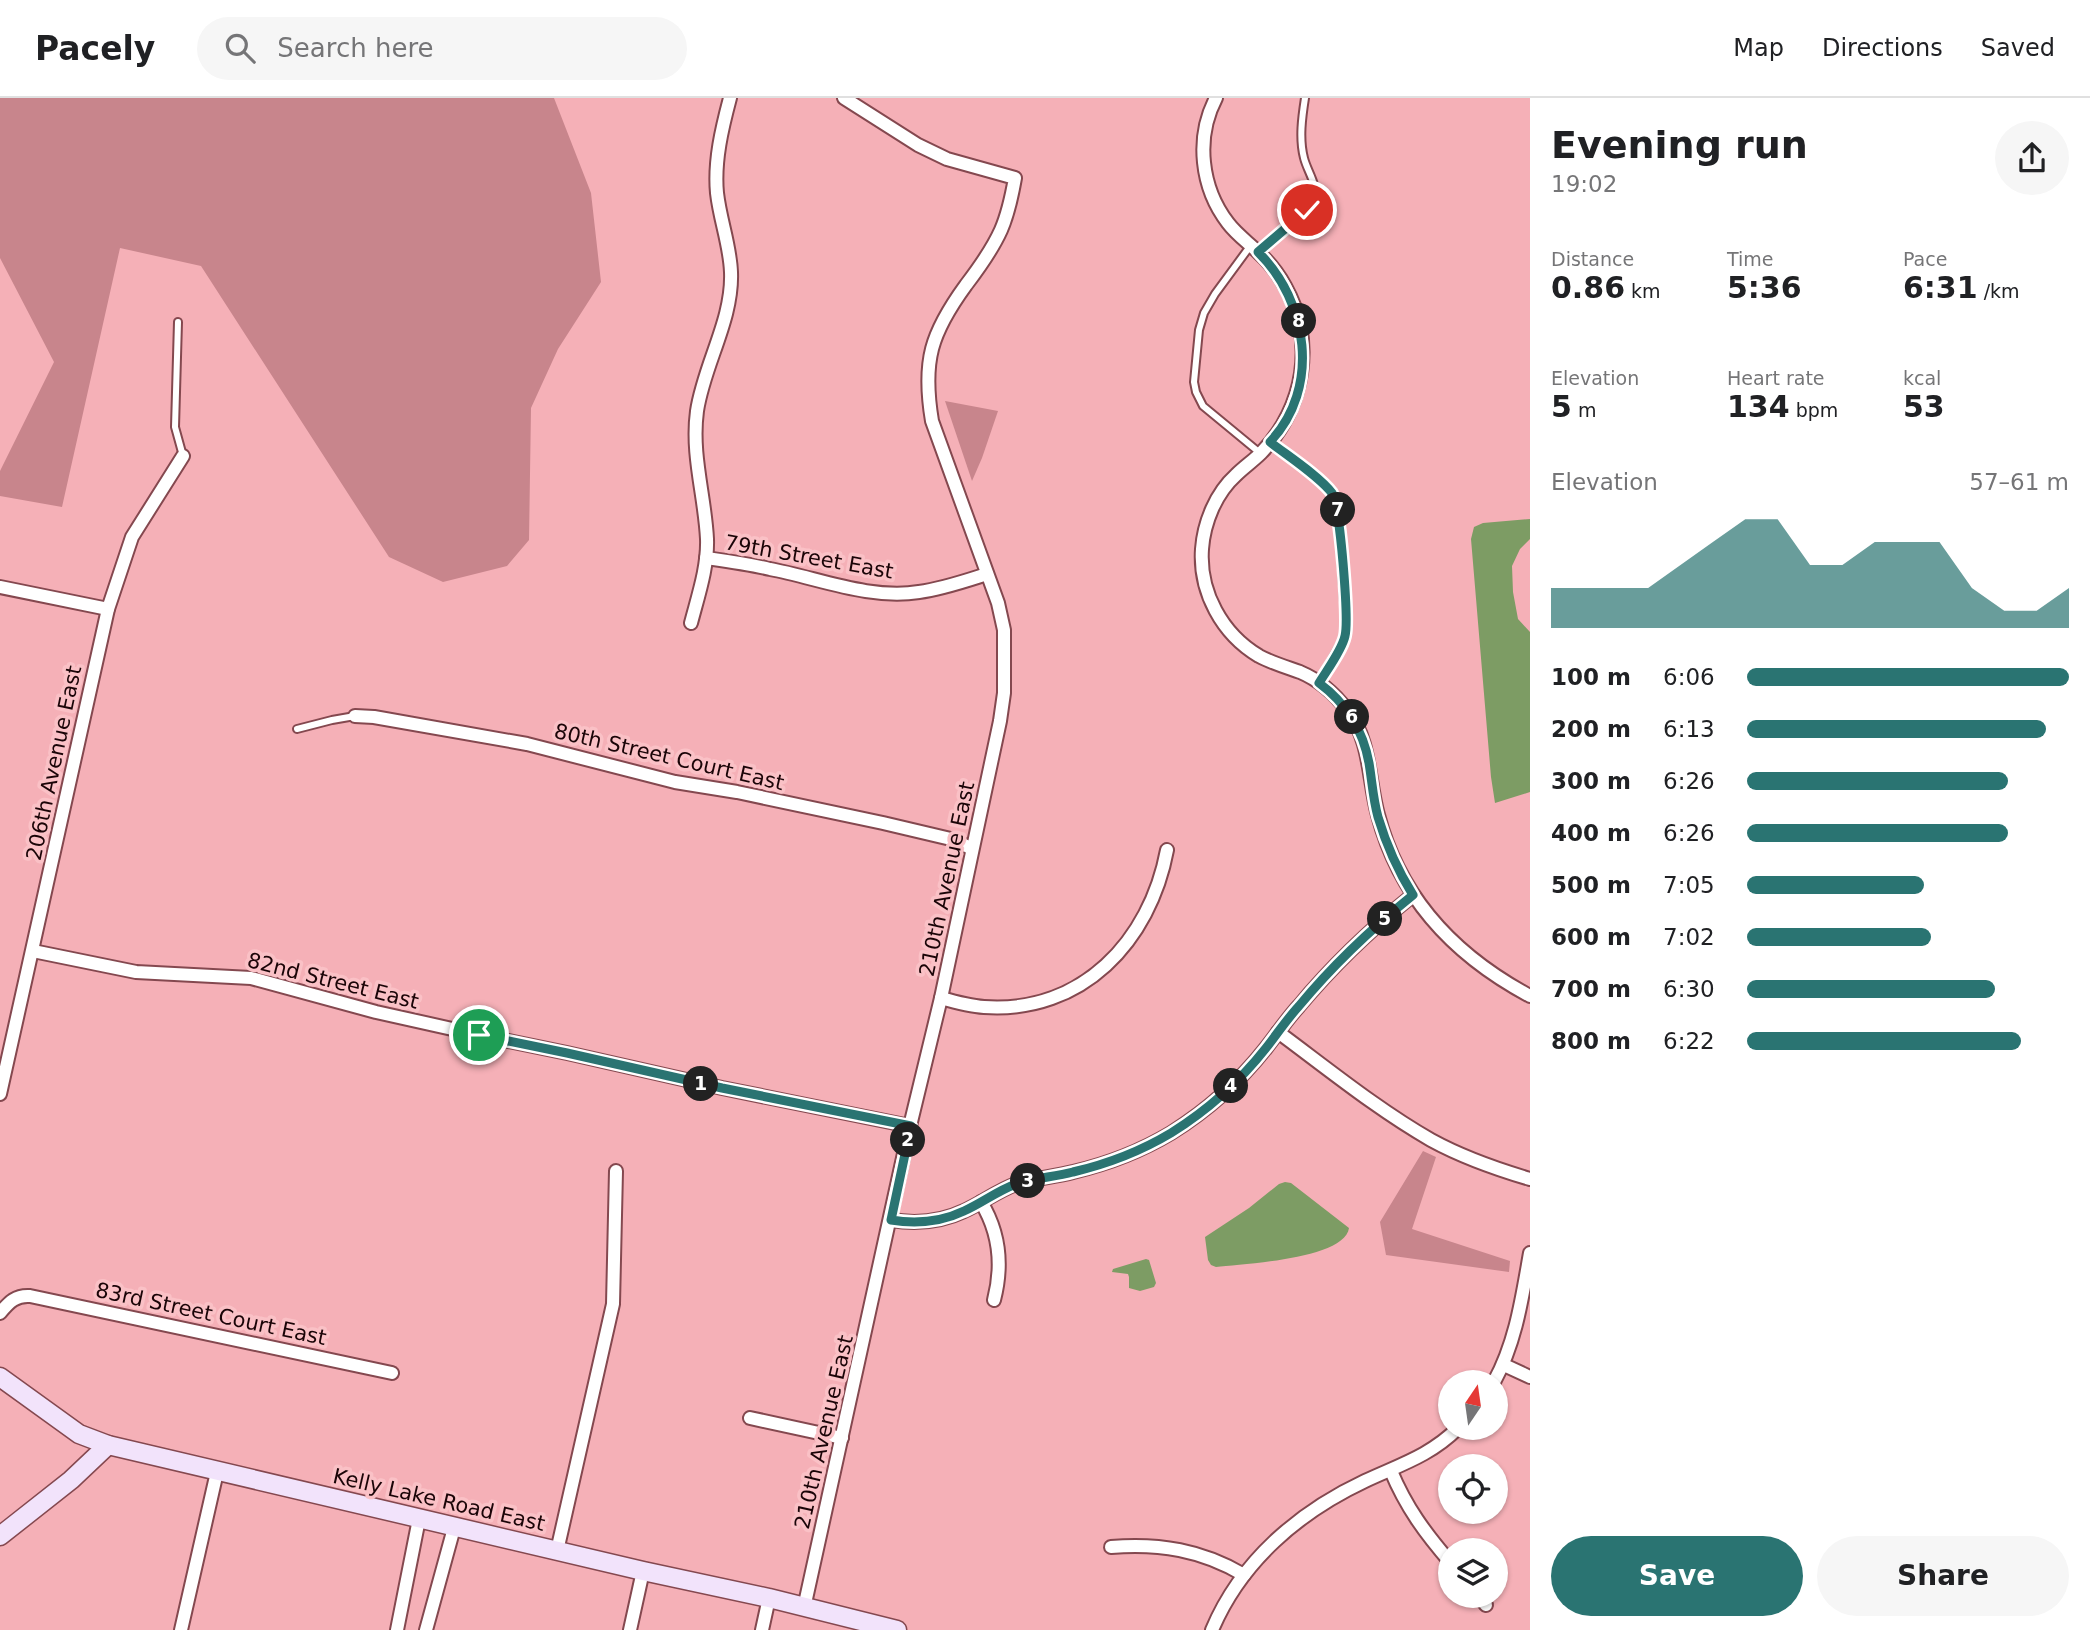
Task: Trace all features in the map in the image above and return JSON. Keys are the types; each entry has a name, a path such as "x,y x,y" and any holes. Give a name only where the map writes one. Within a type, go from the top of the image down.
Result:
{"street":[{"path":"691,623 706,558 707,540 695,445 697,413 702,384 729,299 732,273 717,193 717,159 730,98"},
{"name":"210th Avenue East","path":"804,1608 941,999 1004,693 1004,630 998,603 932,421 928,372 930,352 940,322 985,260 1001,230 1016,178 947,159 918,145 844,98"},
{"path":"1216,98 1207,121 1204,139 1205,173 1211,194 1229,225 1277,274 1289,292 1296,310 1302,341 1302,363 1293,405 1283,425 1260,453 1234,477 1214,504 1202,545 1205,583 1218,616 1245,646 1260,656 1303,673 1319,683 1349,712 1364,742 1378,816 1390,853 1413,895 1441,931 1466,955 1501,980 1530,996"},
{"name":"206th Avenue East","path":"1,1094 108,609 132,537 183,456"},
{"name":"79th Street East","path":"706,558 769,568 856,589 889,593 918,593 987,574"},
{"path":"0,587 108,609"},
{"name":"80th Street Court East","path":"355,716 527,744 675,782 737,792 955,840 972,849"},
{"path":"941,999 965,1005 1014,1007 1040,1002 1083,984 1099,972 1133,937 1155,895 1167,850"},
{"path":"891,1220 923,1222 944,1219 963,1212 998,1191 1020,1183 1099,1165 1133,1153 1170,1134 1235,1083 1333,967 1363,937 1413,895"},
{"name":"82nd Street East","path":"33,951 136,972 234,976 261,980 376,1012 722,1088 911,1126"},
{"path":"1278,1032 1396,1119 1433,1141 1473,1160 1530,1179"},
{"path":"557,1551 613,1304 616,1171"},
{"path":"981,1202 999,1248 1000,1266 994,1300"},
{"path":"1501,1370 1516,1328 1530,1253"},
{"name":"83rd Street Court East","path":"0,1313 12,1300 21,1296 88,1307 393,1373"},
{"path":"1504,1364 1530,1377"},
{"name":"Kelly Lake Road East","path":"0,1377 79,1434 108,1446 454,1528 769,1598 858,1626 897,1630"},
{"path":"750,1418 842,1438"},
{"path":"1212,1630 1227,1600 1244,1575 1263,1552 1306,1514 1368,1479 1410,1462 1443,1440"},
{"path":"0,1535 71,1480 108,1446"},
{"path":"1391,1471 1415,1518 1438,1547"},
{"path":"181,1630 217,1472"},
{"path":"397,1630 419,1519"},
{"path":"426,1630 454,1528"},
{"path":"1111,1547 1149,1545 1191,1552 1214,1559 1244,1575"},
{"path":"630,1630 643,1571"},
{"path":"762,1630 769,1598"}],"lane":[{"path":"1260,453 1203,405 1196,393 1194,382 1199,330 1204,313 1215,294 1254,249 1307,210 1315,198 1314,185 1303,157 1301,137 1305,98"},
{"path":"178,322 176,427 183,456"},
{"path":"1270,442 1324,484 1334,495 1338,506 1346,634 1319,683"},
{"path":"297,729 355,716"}],"shaded area":[{"path":"0,98 554,98 591,193 601,282 558,349 531,408 529,540 507,566 443,582 389,557 201,266 120,248 62,507 0,496 0,471 54,362 0,258"},
{"path":"945,401 998,411 972,481"},
{"path":"1530,519 1530,539 1520,549 1512,566 1518,619 1530,632 1530,792 1495,803 1471,539 1474,527 1483,523"},
{"path":"1423,1151 1436,1157 1412,1229 1510,1261 1509,1272 1386,1255 1380,1222"},
{"path":"1285,1182 1291,1183 1349,1228 1343,1238 1330,1247 1291,1258 1216,1267 1211,1265 1205,1237"},
{"path":"1149,1260 1156,1283 1154,1287 1140,1291 1129,1288 1128,1274 1112,1272 1113,1269"}],"route":[{"path":"479,1035 911,1126 891,1220 905,1222 944,1219 963,1212 998,1191 1020,1183 1071,1173 1133,1153 1170,1134 1195,1117 1244,1074 1333,967 1363,937 1413,895 1390,853 1378,816 1364,742 1357,726 1334,695 1319,683 1346,634 1338,506 1334,495 1324,484 1270,442 1293,405 1302,363 1302,341 1300,324 1289,292 1267,260 1258,252 1307,210"}]}
